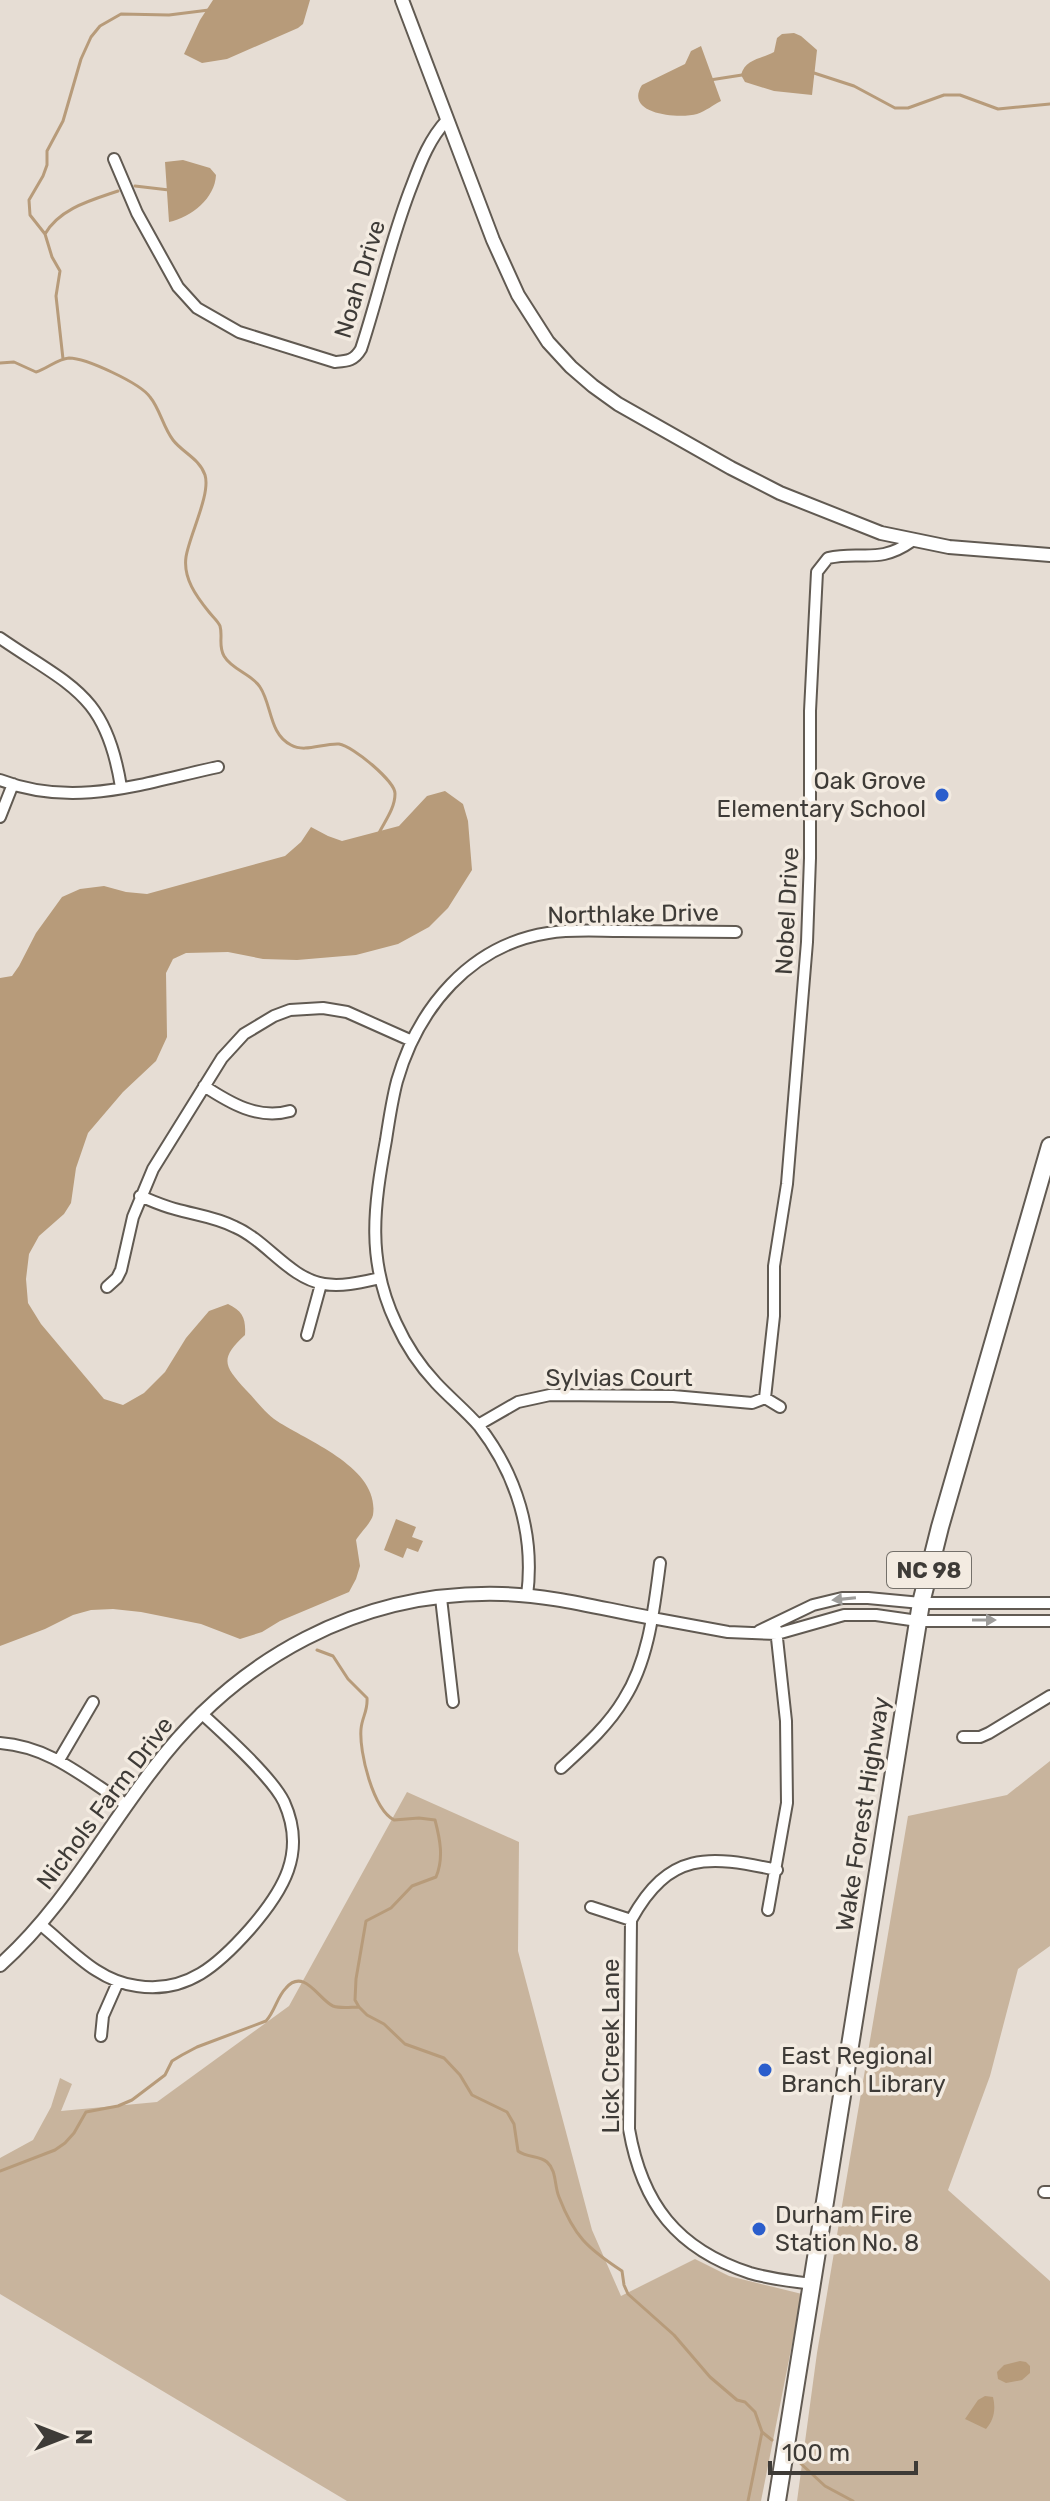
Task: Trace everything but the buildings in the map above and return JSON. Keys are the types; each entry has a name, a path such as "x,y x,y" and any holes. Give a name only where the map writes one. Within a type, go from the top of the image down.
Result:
{"highway":[{"name":"Wake Forest Highway","path":"777,2501 921,1603 940,1527 1049,1155"}],"street":[{"path":"402,0 493,240 518,295 539,329 571,367 618,404 731,468 780,493 851,522 912,541 1050,555"},
{"name":"Noah Drive","path":"114,159 137,213 171,276 197,308 239,332 335,362 348,361 356,357 361,349 396,229 422,158 447,120"},
{"name":"Nobel Drive","path":"765,1398 774,1316 773,1281 787,1184 808,929 810,711 817,572 828,558 885,555 898,551 912,541"},
{"path":"0,638 63,678 91,706 105,727 114,749 121,787"},
{"path":"0,780 63,794 94,793 218,767"},
{"path":"0,817 13,784"},
{"name":"Northlake Drive","path":"527,1596 529,1554 518,1496 504,1464 478,1425 436,1383 413,1354 396,1324 380,1278 374,1242 376,1196 397,1083 412,1041 428,1011 450,984 487,955 515,941 564,931 736,932"},
{"path":"107,1287 121,1270 140,1196 159,1158 230,1048 244,1034 261,1022 290,1010 323,1008 347,1012 412,1041"},
{"path":"204,1086 243,1108 269,1115 290,1111"},
{"path":"140,1196 163,1206 221,1220 239,1228 256,1238 295,1271 321,1284 348,1284 380,1278"},
{"path":"307,1335 321,1284"},
{"name":"Sylvias Court","path":"478,1425 518,1402 550,1395 673,1396 752,1403 765,1398"},
{"path":"765,1398 780,1407"},
{"path":"561,1768 600,1730 625,1699 638,1671 652,1618 660,1563"},
{"name":"Nichols Farm Drive","path":"0,1965 41,1925 169,1749 201,1713 264,1661 311,1636 374,1611 480,1594 527,1596 728,1632 757,1632 844,1615 876,1615 918,1621 1050,1621"},
{"path":"441,1598 453,1702"},
{"name":"Nichols Farm Drive","path":"776,1628 813,1605 842,1598 921,1603 1050,1603"},
{"path":"768,1910 787,1803 786,1721 776,1628"},
{"path":"963,1737 980,1737 989,1733 1050,1696"},
{"path":"59,1760 93,1702"},
{"path":"41,1925 97,1972 118,1982 141,1987 171,1986 188,1981 222,1960 269,1907 287,1874 291,1858 292,1836 283,1801 272,1785 201,1713"},
{"path":"0,1743 26,1747 59,1760 127,1805"},
{"path":"591,1907 631,1920 645,1895 663,1878 686,1864 713,1860 777,1870"},
{"name":"Lick Creek Lane","path":"631,1920 629,2129 633,2152 648,2193 666,2220 693,2246 717,2261 753,2274 811,2284"},
{"path":"101,2036 103,2016 118,1982"}],"shaded area":[{"path":"213,0 310,0 303,24 298,28 227,59 202,63 184,54"},
{"path":"794,33 817,50 812,95 774,91 745,82 741,75 746,66 774,52 777,38 782,34"},
{"path":"701,46 721,101 697,114 679,116 656,113 640,103 638,95 642,85 685,64 691,51"},
{"path":"183,160 210,168 216,175 215,183 207,199 194,211 169,222 165,162"},
{"path":"445,791 463,804 468,821 472,870 448,908 429,927 398,944 356,955 297,960 263,959 228,952 186,953 173,959 166,973 167,1037 156,1061 123,1092 88,1133 76,1168 71,1203 64,1214 39,1236 29,1254 26,1279 28,1303 41,1324 104,1399 123,1405 144,1393 165,1372 186,1338 209,1311 228,1304 237,1310 244,1320 245,1335 228,1357 233,1375 273,1418 340,1458 354,1470 372,1498 372,1518 356,1540 360,1566 356,1579 349,1592 240,1639 201,1624 113,1609 73,1615 0,1646 0,978 12,976 36,933 62,897 80,889 104,886 147,894 285,856 301,842 311,827 342,841 399,826 427,796"},
{"path":"396,1519 416,1527 412,1537 423,1541 418,1552 407,1548 403,1558 384,1550"},
{"path":"1050,1761 1050,1946 1018,1969 990,2076 948,2190 1050,2281 1050,2501 797,2501 817,2353 908,1816 1007,1795"},
{"path":"407,1792 519,1842 518,1951 592,2230 621,2296 695,2259 729,2276 802,2294 761,2501 347,2501 0,2294 0,2158 33,2140 51,2107 60,2078 72,2084 61,2111 157,2102 289,2006"},
{"path":"1020,2361 1030,2366 1030,2373 1022,2380 1006,2383 998,2379 997,2372 1004,2365"},
{"path":"985,2396 993,2397 994,2406 993,2418 986,2429 965,2419 978,2400"}],"waterway":[{"path":"63,359 56,296 60,271 45,234 30,215 29,200 43,176 47,151 63,121 81,59 100,26 121,14 169,15 209,10"},
{"path":"814,73 854,86 895,108 908,108 944,95 960,95 998,109 1050,104"},
{"path":"710,80 742,75"},
{"path":"135,186 169,190"},
{"path":"45,234 68,211 118,191"},
{"path":"0,363 14,362 36,372 65,359 77,359 124,379 150,397 173,440 199,464 205,475 205,493 188,548 186,565 195,593 220,626 224,656 260,687 275,727 284,740 302,748 333,744 345,746 373,765 389,781 395,799 379,833"},
{"path":"317,1650 333,1656 348,1679 367,1698 361,1729 362,1751 369,1779 386,1814 394,1820 435,1820 440,1841 441,1856 436,1877 412,1886 391,1908 366,1921 356,1979 355,2000 359,2007 384,2024 405,2044 444,2058 460,2075 472,2095 507,2112 514,2124 518,2151 544,2160 550,2166 565,2210 583,2240 622,2271 628,2294 674,2335 710,2377 755,2412 762,2432 772,2440"},
{"path":"0,2171 55,2150 74,2133 86,2112 132,2100 165,2075 172,2061 182,2055 266,2021 283,1992 293,1982 305,1983 333,2006 359,2007"},
{"path":"748,2501 762,2432"},
{"path":"798,2461 825,2486 853,2501"}],"place":[{"name":"Oak Grove Elementary School","path":"942,795"},
{"name":"East Regional Branch Library","path":"765,2070"},
{"name":"Durham Fire Station No. 8","path":"759,2229"}]}
